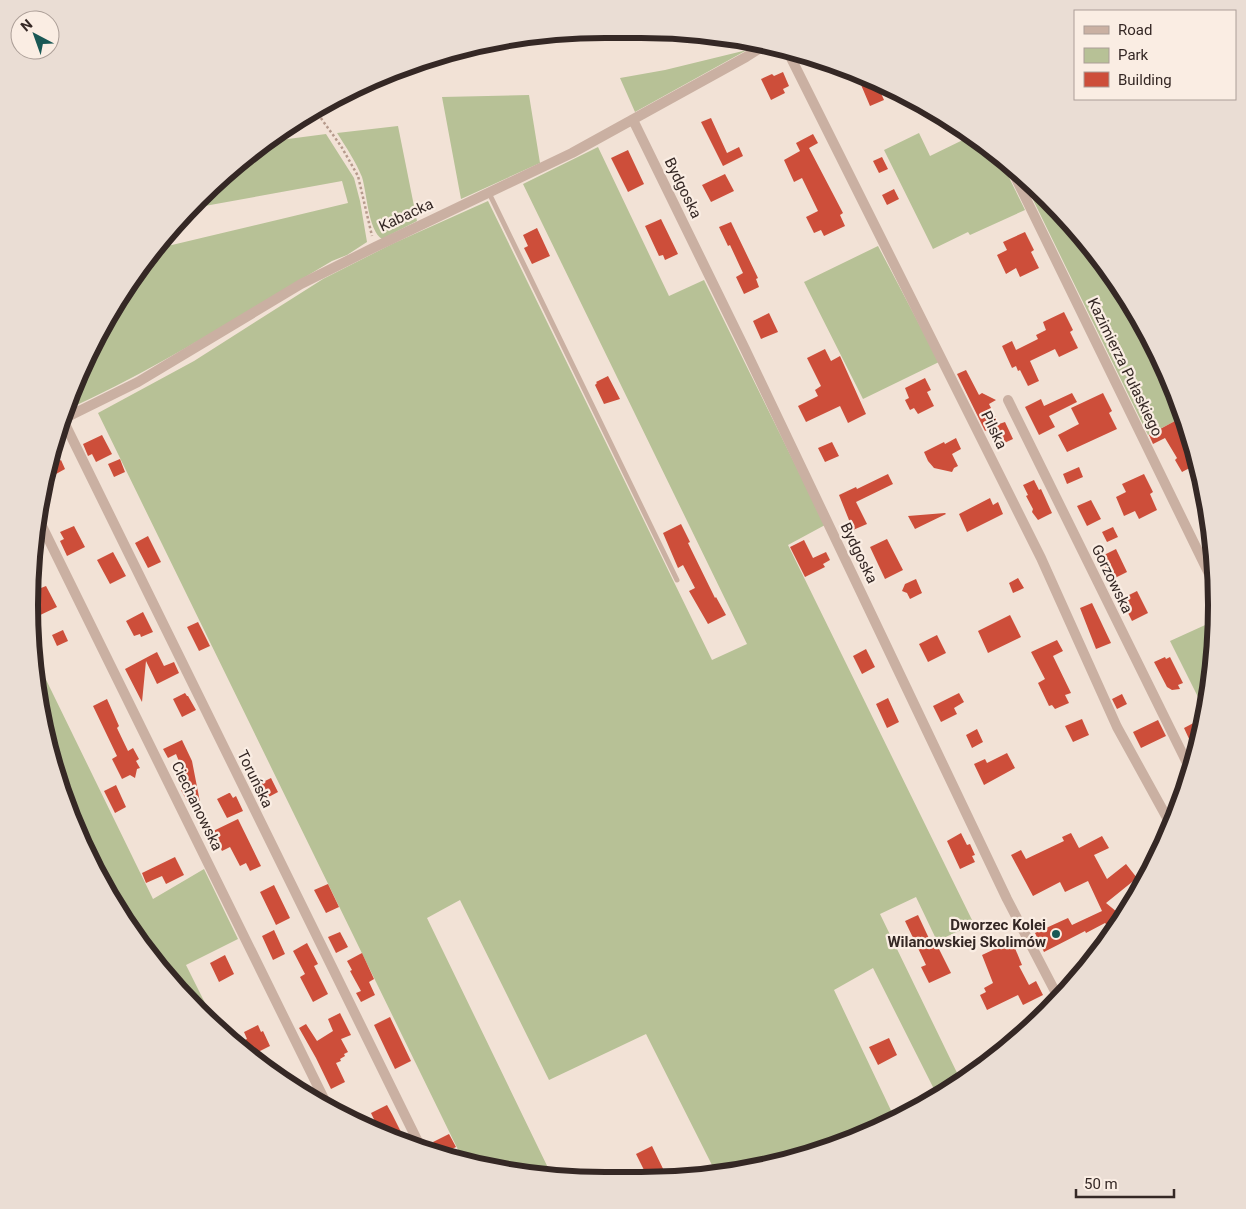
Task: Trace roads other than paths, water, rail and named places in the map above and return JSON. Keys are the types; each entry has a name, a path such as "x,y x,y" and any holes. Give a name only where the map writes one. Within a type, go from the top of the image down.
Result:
{"street":[{"name":"Kabacka","path":"70,416 138,382 301,284 572,153 758,49"},
{"name":"Pilska","path":"791,58 1041,558 1117,727 1167,817"},
{"name":"Bydgoska","path":"633,120 1003,890 1055,991"},
{"name":"Kazimierza Pułaskiego","path":"1017,179 1207,570"},
{"name":"Gorzowska","path":"1008,400 1186,761"},
{"name":"Toruńska","path":"66,427 417,1139"},
{"name":"Ciechanowska","path":"42,527 323,1097"}],"lane":[{"path":"489,192 677,580"}],"place":[{"name":"Dworzec Kolei Wilanowskiej Skolimów","path":"1056,934"}]}
